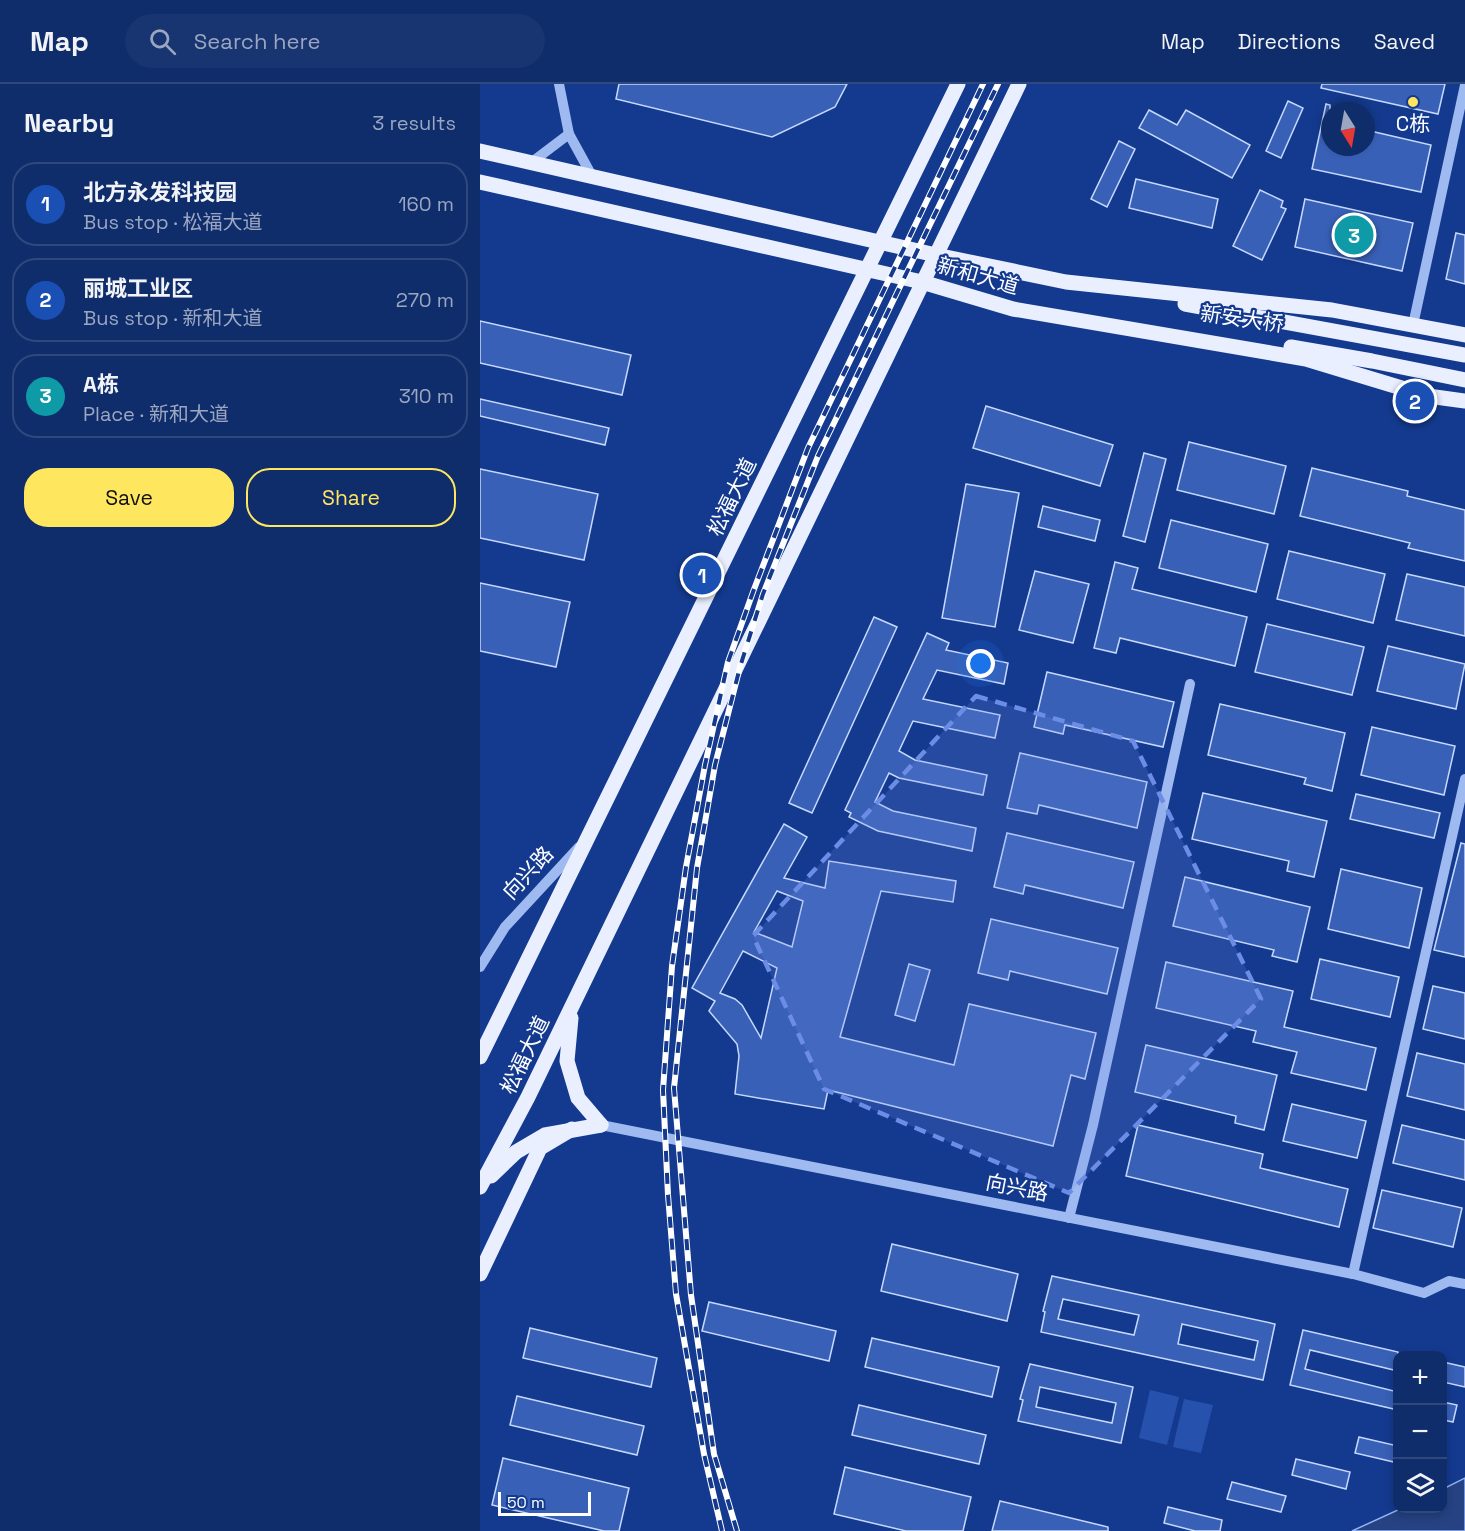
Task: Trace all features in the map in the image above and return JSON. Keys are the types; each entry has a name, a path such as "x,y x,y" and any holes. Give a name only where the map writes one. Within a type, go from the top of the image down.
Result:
{"main road":[{"name":"松福大道","path":"480,1057 958,84"},
{"name":"松福大道","path":"480,1187 528,1097 1019,84"},
{"name":"新和大道","path":"480,151 936,255 1066,282 1332,310 1465,335"},
{"name":"新和大道","path":"480,182 922,282 1012,309 1306,359 1428,396 1465,401"},
{"name":"新安大桥","path":"1066,282 1465,355"},
{"name":"新安大桥","path":"1012,309 1306,349 1465,380"},
{"name":"松福大道","path":"572,1006 567,1061 578,1098 601,1125"},
{"name":"松福大道","path":"480,1187 516,1152 545,1135 601,1125"},
{"path":"480,1274 540,1148 572,1129"}],"street":[{"path":"560,84 569,134 592,176"},
{"path":"1413,325 1465,85"},
{"path":"532,162 569,134"},
{"path":"1069,1218 1093,1125 1190,684"},
{"path":"1353,1274 1465,779"},
{"name":"向兴路","path":"480,967 505,927 588,838"},
{"name":"向兴路","path":"601,1125 1353,1274 1424,1293 1449,1281 1465,1284"}],"highlighted area":[{"path":"976,696 1133,741 1261,999 1069,1193 824,1089 753,936"}],"shaded area":[{"path":"1150,1390 1179,1397 1167,1445 1139,1438"},
{"path":"1184,1399 1213,1405 1201,1453 1173,1447"},
{"path":"1465,1478 1465,1531 1352,1531 1393,1512 1447,1513 1447,1487"}],"building":[{"path":"619,84 847,84 835,107 772,137 616,99"},
{"name":"C栋","path":"1322,84 1445,84 1438,114 1321,88"},
{"path":"1288,101 1303,108 1281,158 1266,151"},
{"path":"1149,110 1177,125 1186,110 1250,145 1232,178 1139,128"},
{"path":"1321,127 1321,156 1375,156 1375,132 1431,145 1421,192 1312,169"},
{"path":"1119,141 1135,149 1107,207 1091,199"},
{"path":"1136,179 1218,199 1212,228 1129,208"},
{"path":"1260,190 1283,201 1281,207 1286,209 1262,260 1233,246"},
{"path":"1305,199 1413,223 1402,271 1295,247"},
{"path":"1456,233 1465,235 1465,284 1446,279"},
{"path":"480,321 631,355 622,395 480,363"},
{"path":"480,399 609,428 605,445 480,416"},
{"path":"986,406 1113,445 1100,486 973,448"},
{"path":"1189,442 1286,466 1274,514 1177,490"},
{"path":"1144,453 1166,459 1145,542 1123,536"},
{"path":"1312,468 1408,491 1407,496 1465,510 1465,561 1408,548 1410,543 1300,516"},
{"path":"480,469 598,494 584,560 480,538"},
{"path":"966,484 1019,493 995,627 942,618"},
{"path":"1043,506 1100,520 1095,541 1038,527"},
{"path":"1171,520 1268,544 1256,592 1159,568"},
{"path":"1289,551 1385,574 1373,623 1277,599"},
{"path":"1115,562 1138,568 1132,589 1247,617 1235,666 1120,638 1116,653 1094,648"},
{"path":"1035,571 1089,584 1073,643 1019,630"},
{"path":"1407,574 1465,587 1465,636 1396,620"},
{"path":"480,583 570,602 556,667 480,651"},
{"path":"874,617 897,627 812,813 789,803"},
{"path":"1267,624 1364,647 1352,695 1255,672"},
{"path":"927,633 949,643 946,650 1008,663 1004,684 937,670 923,699 1000,715 995,738 913,721 899,751 915,760 987,775 983,795 899,778 889,773 875,802 893,811 976,828 972,851 878,831 849,817 851,813 845,810"},
{"path":"1388,646 1465,664 1456,709 1377,691"},
{"path":"1047,672 1174,702 1163,747 1065,725 1063,734 1034,727"},
{"path":"1220,704 1345,733 1332,791 1304,784 1306,778 1208,755"},
{"path":"1372,727 1455,746 1444,795 1361,775"},
{"path":"1020,753 1147,782 1137,828 1039,805 1037,814 1007,808"},
{"path":"1203,793 1327,821 1314,877 1287,871 1289,861 1192,839"},
{"path":"1356,794 1440,813 1434,838 1350,819"},
{"path":"784,824 807,837 784,878 825,888 829,861 956,881 953,902 881,891 840,1037 954,1065 969,1004 1096,1033 1085,1079 1071,1075 1053,1146 828,1090 824,1109 735,1094 739,1056 737,1044 709,1011 715,1001 692,988","holes":["777,891 803,901 792,947 754,932","743,951 777,968 761,1038 742,1005 735,999 720,993"]},
{"path":"1007,833 1134,862 1123,908 1025,885 1023,894 994,887"},
{"path":"1461,843 1465,844 1465,957 1434,950"},
{"path":"1341,869 1422,888 1409,948 1328,929"},
{"path":"1185,877 1310,907 1297,962 1272,956 1274,950 1173,926"},
{"path":"991,919 1118,948 1107,994 1010,971 1008,980 978,973"},
{"path":"1320,959 1399,977 1390,1017 1311,999"},
{"path":"1166,962 1293,991 1284,1027 1376,1048 1366,1090 1291,1073 1297,1052 1253,1042 1256,1031 1156,1008"},
{"path":"909,964 930,970 915,1021 895,1015"},
{"path":"1433,986 1465,993 1465,1039 1423,1029"},
{"path":"1146,1045 1277,1075 1264,1130 1235,1123 1236,1116 1135,1092"},
{"path":"1417,1053 1465,1064 1465,1110 1407,1096"},
{"path":"1292,1104 1366,1121 1357,1158 1283,1141"},
{"path":"1138,1125 1263,1154 1260,1168 1348,1189 1339,1227 1126,1176"},
{"path":"1402,1125 1465,1140 1465,1180 1393,1163"},
{"path":"1382,1190 1462,1208 1453,1247 1373,1228"},
{"path":"892,1244 1018,1274 1007,1321 881,1291"},
{"path":"1052,1276 1275,1324 1263,1380 1041,1332 1045,1312 1043,1311","holes":["1063,1299 1139,1315 1134,1335 1058,1319","1182,1324 1258,1341 1254,1360 1178,1344"]},
{"path":"709,1302 836,1331 829,1361 702,1331"},
{"path":"530,1328 657,1358 651,1387 523,1358"},
{"path":"1303,1330 1394,1351 1393,1370 1310,1350 1305,1369 1393,1391 1393,1409 1290,1385"},
{"path":"872,1338 999,1367 992,1397 865,1367"},
{"path":"1447,1363 1465,1367 1465,1387 1447,1383"},
{"path":"1030,1364 1133,1387 1121,1443 1018,1421 1023,1400 1020,1399","holes":["1040,1387 1116,1403 1112,1423 1036,1407"]},
{"path":"517,1396 644,1426 637,1455 510,1425"},
{"path":"1447,1403 1457,1405 1453,1422 1447,1421"},
{"path":"859,1405 986,1435 979,1464 852,1435"},
{"path":"1359,1437 1393,1445 1393,1462 1355,1453"},
{"path":"503,1458 629,1488 619,1531 604,1531 492,1505"},
{"path":"1296,1459 1350,1472 1346,1489 1292,1475"},
{"path":"845,1467 971,1497 963,1531 906,1531 834,1514"},
{"path":"1232,1482 1286,1496 1281,1512 1227,1499"},
{"path":"1000,1501 1108,1527 1108,1531 992,1531"},
{"path":"1168,1507 1222,1520 1220,1531 1195,1531 1164,1523"}],"railway":[{"path":"722,1531 704,1454 676,1294 668,1195 663,1090 672,966 686,867 705,765 728,662 753,592 808,448 983,84"},
{"path":"737,1531 714,1454 691,1295 674,1088 697,868 715,765 740,667 763,594 818,456 998,84"}],"place":[{"name":"C栋","path":"1413,102"},
{"name":"A栋","path":"1354,235"},
{"name":"丽城工业区","path":"1415,401"},
{"name":"北方永发科技园","path":"702,575"}]}
